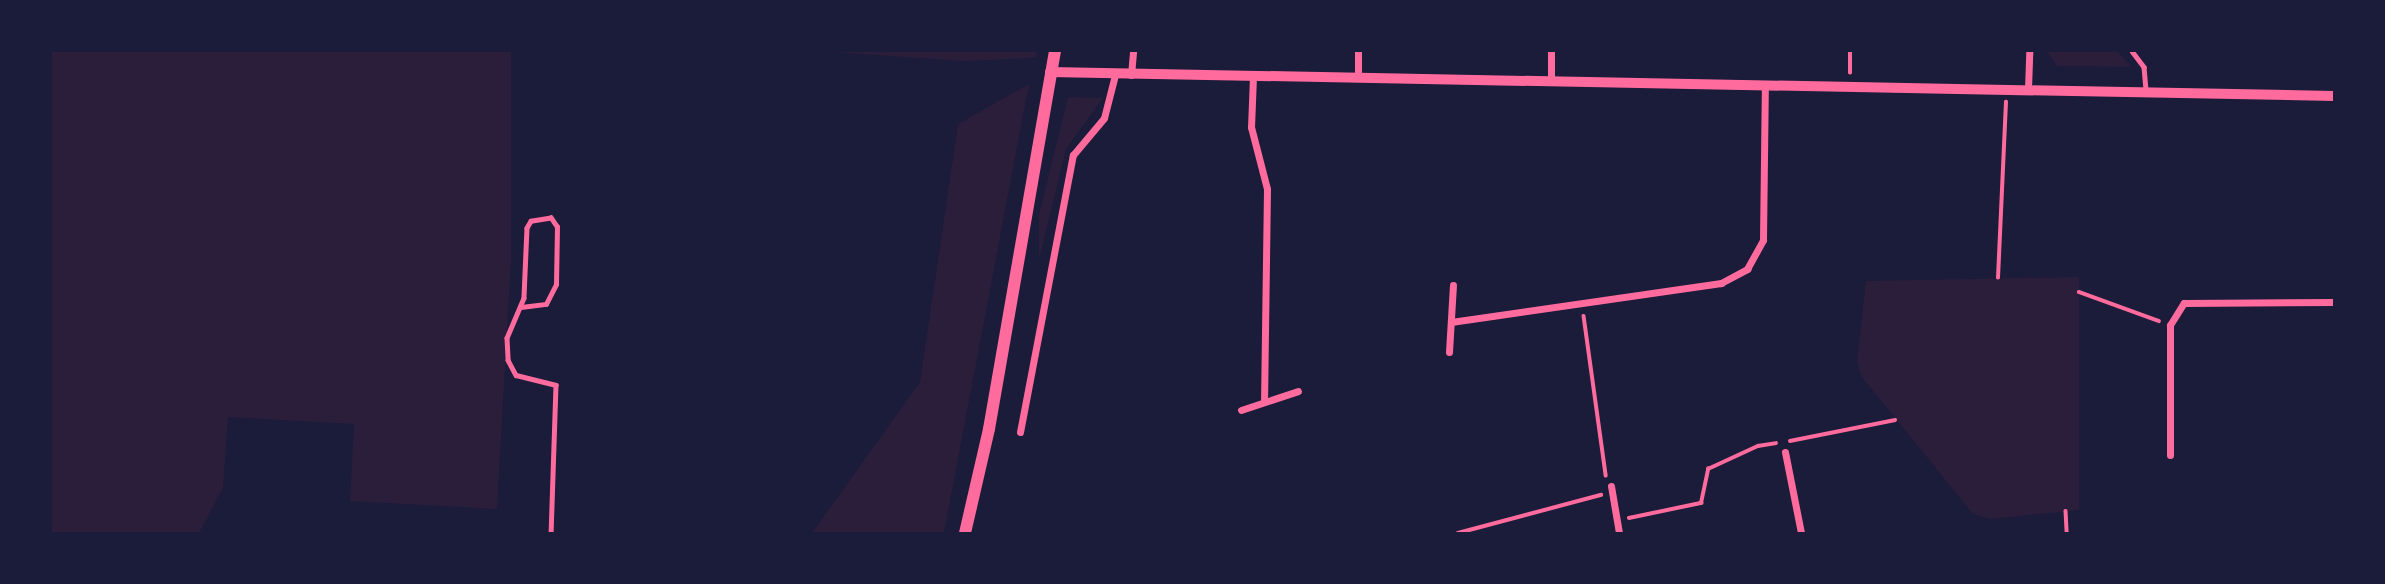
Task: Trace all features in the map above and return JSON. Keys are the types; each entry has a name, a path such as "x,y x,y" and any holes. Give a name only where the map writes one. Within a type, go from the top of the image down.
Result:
{"main road":[{"path":"965,533 989,429 1055,51"}],"street":[{"path":"1131,75 1133,51"},
{"path":"1357,77 1358,51"},
{"path":"1551,51 1551,82"},
{"path":"2028,89 2029,51"},
{"path":"1050,72 1765,86 2146,89 2334,96"},
{"path":"1020,432 1073,156 1104,118 1115,75"},
{"path":"1253,76 1251,127 1267,189 1264,402"},
{"path":"1451,322 1721,283 1733,279 1757,258 1763,240 1765,86"},
{"path":"1450,352 1453,285"},
{"path":"2170,455 2170,325 2174,313 2184,303 2334,302"},
{"path":"1241,410 1298,391"},
{"path":"1785,452 1801,533"},
{"path":"1611,486 1619,533"}],"lane":[{"path":"2132,51 2144,67 2146,89"},
{"path":"521,307 545,304 556,284 557,227 551,218 531,221 527,228 521,307 507,338 512,369 523,379 556,385 551,533"}],"path":[{"path":"1850,51 1850,87"},
{"path":"1998,278 2006,89"},
{"path":"2079,292 2170,325"},
{"path":"1458,533 1602,495 1611,486 1583,303"},
{"path":"1617,521 1701,503 1708,469 1758,446 1895,420"},
{"path":"2066,512 2067,533"}],"shaded area":[{"path":"51,51 511,51 511,261 497,509 350,501 354,424 228,417 223,488 199,533 51,533"},
{"path":"818,51 1037,51 1036,58 963,61"},
{"path":"2047,51 2117,51 2132,67 2057,66"},
{"path":"1029,84 944,533 812,533 920,382 958,124"},
{"path":"1068,97 1103,98 1066,149 1039,260 1039,215"},
{"path":"2079,277 2079,510 1990,519 1973,514 1861,376 1857,361 1866,281"}]}
